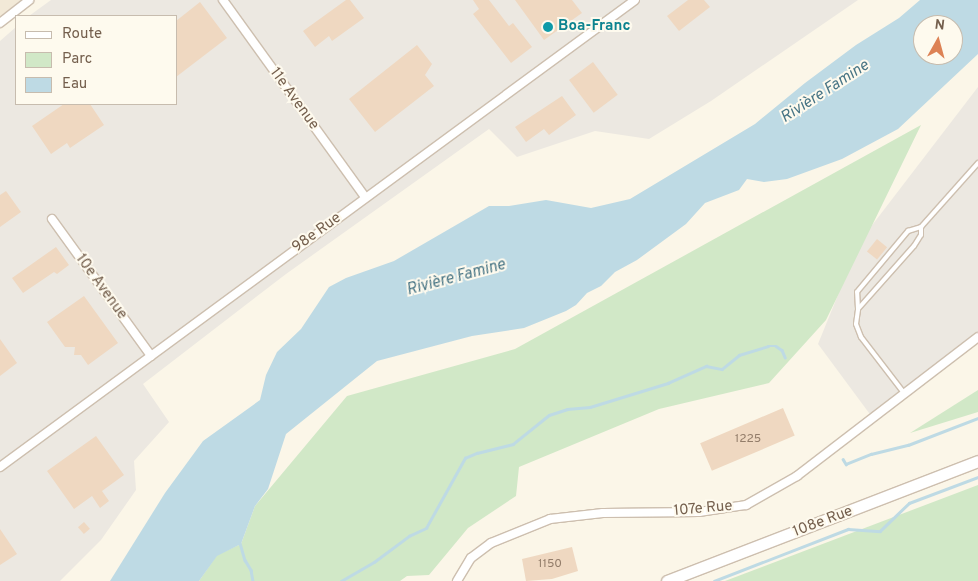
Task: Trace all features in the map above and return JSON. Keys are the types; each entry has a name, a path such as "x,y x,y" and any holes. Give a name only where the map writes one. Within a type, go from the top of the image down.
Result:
{"main road":[{"name":"108e Rue","path":"667,581 978,461"}],"street":[{"path":"0,23 29,0"},
{"name":"11e Avenue","path":"223,0 365,197"},
{"name":"98e Rue","path":"0,467 635,0"},
{"name":"10e Avenue","path":"52,219 150,356"},
{"name":"107e Rue","path":"457,581 471,558 491,543 550,519 603,513 706,512 746,505 797,476 978,337"}],"lane":[{"path":"904,394 861,337 856,324 858,308 856,299 860,288 908,231 921,227 978,163"},
{"path":"858,308 914,246 921,236 921,227"}],"shaded area":[{"path":"0,0 29,0 0,23"},
{"path":"51,0 858,0 711,101 649,139 595,131 517,157 489,129 286,274 143,384 169,422 134,461 136,490 101,540 60,581 0,581 0,41 15,28 15,105 178,105 178,15 30,15"},
{"path":"978,87 978,333 872,417 818,344 860,241"}],"green space":[{"path":"921,125 826,320 769,383 659,409 519,467 516,496 468,528 429,575 407,576 400,581 199,581 217,555 241,544 255,506 347,396 515,349"},
{"path":"978,390 978,412 910,433"},
{"path":"978,485 978,581 725,581"}],"water":[{"name":"Rivière Famine","path":"920,0 978,0 978,54 898,129 842,159 787,179 764,182 747,179 739,190 705,203 686,224 637,260 615,272 601,286 587,293 576,305 566,311 524,328 472,336 377,361 286,434 268,489 255,506 241,544 217,556 199,581 110,581 165,493 203,441 260,400 266,375 277,352 301,329 329,287 346,278 394,261 489,206 509,206 546,200 591,208 630,199 755,124 856,45 899,18"}],"building":[{"path":"346,0 350,0 364,18 332,41 329,36 315,47 303,31"},
{"path":"473,0 489,0 509,26 513,23 532,47 511,63 473,14 479,9"},
{"name":"Boa-Franc","path":"515,0 572,0 582,13 544,40"},
{"path":"688,0 704,0 710,7 679,31 667,16"},
{"path":"200,2 227,38 178,75 178,19"},
{"path":"417,45 432,64 425,75 434,86 375,132 349,99"},
{"path":"593,62 618,95 594,113 569,80"},
{"path":"562,96 576,115 549,135 544,129 526,142 515,127"},
{"path":"63,105 91,105 104,125 70,148 67,143 51,154 32,126"},
{"path":"6,191 21,212 0,227 0,195"},
{"path":"877,239 887,247 877,260 867,251"},
{"path":"56,247 69,265 57,274 54,272 23,293 12,278"},
{"path":"84,296 118,343 88,365 81,355 74,355 75,347 65,347 47,322"},
{"path":"0,339 17,363 0,376"},
{"path":"783,408 795,436 712,471 700,443"},
{"path":"96,436 124,475 102,491 109,501 100,508 92,496 74,509 47,471"},
{"path":"84,522 90,529 84,534 78,527"},
{"path":"0,529 17,554 0,565"},
{"path":"572,547 578,571 552,579 526,581 522,559"}],"waterway":[{"path":"341,581 374,562 409,536 426,528 465,458 513,444 549,415 567,409 590,407 668,383 706,366 722,369 739,355 768,346 776,346 782,350 785,357"},
{"path":"843,459 846,464 871,454 908,445 978,418"},
{"path":"714,581 848,529 880,531 909,503 978,477"},
{"path":"240,543 245,560 251,570 253,581"}],"place":[{"name":"Boa-Franc","path":"548,27"}]}
